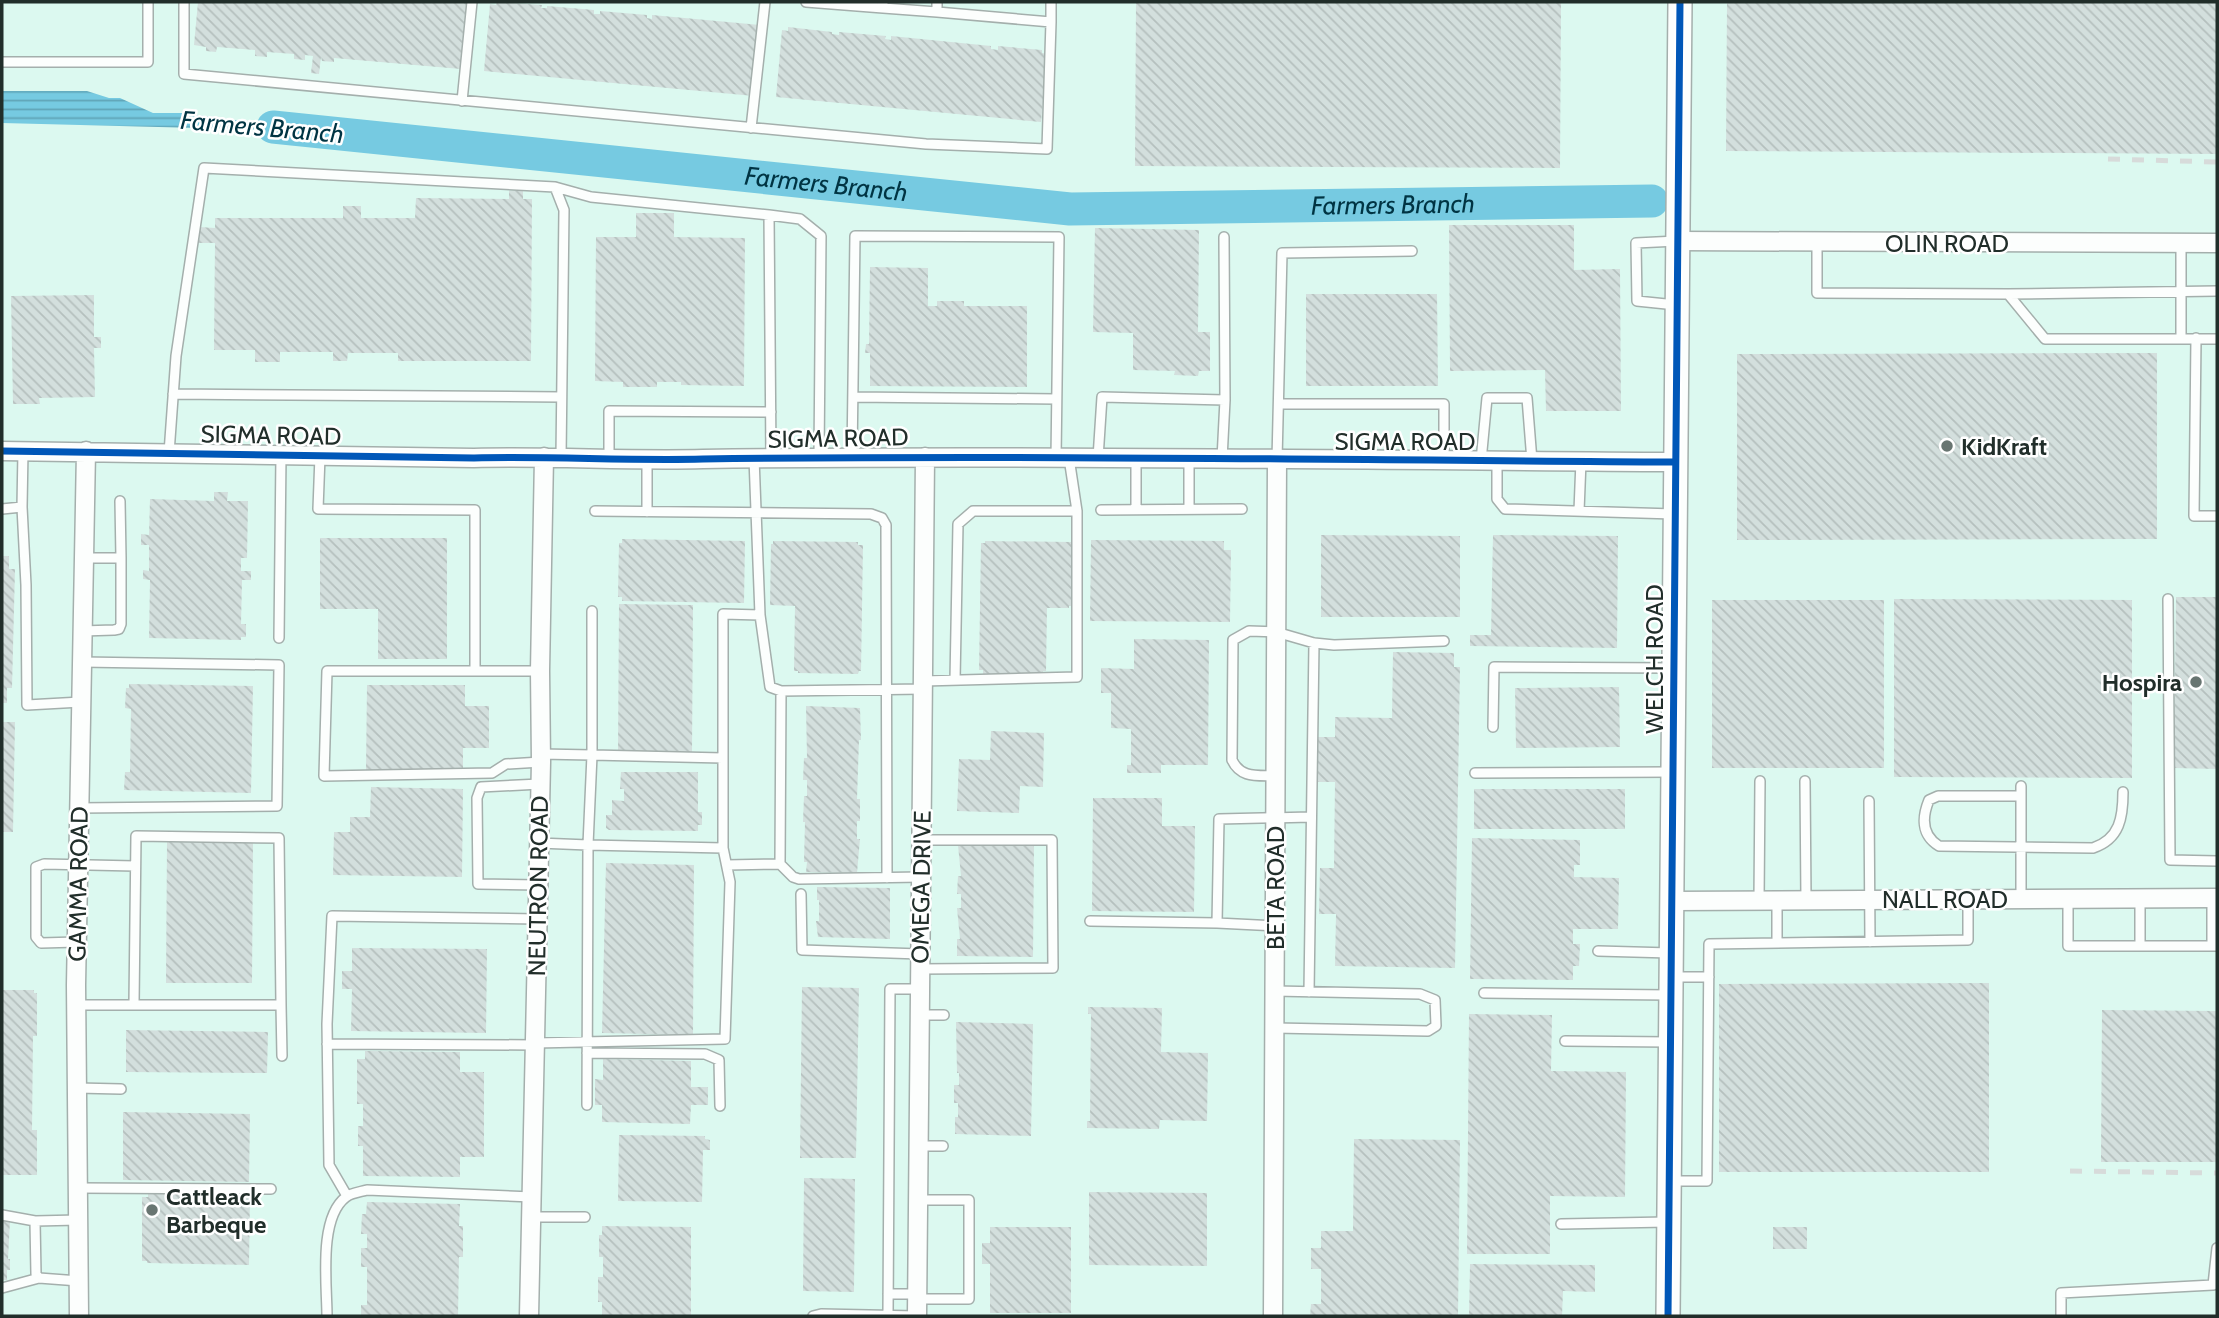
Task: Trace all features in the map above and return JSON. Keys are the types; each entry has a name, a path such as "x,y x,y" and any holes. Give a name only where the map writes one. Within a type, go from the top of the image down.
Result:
{"street":[{"name":"WELCH ROAD","path":"1668,1316 1680,2"},
{"name":"OLIN ROAD","path":"1676,241 2217,243"},
{"name":"SIGMA ROAD","path":"2,451 474,458 925,457 1674,462"},
{"name":"GAMMA ROAD","path":"79,1316 76,1005 86,451"},
{"name":"NEUTRON ROAD","path":"529,1316 541,758 540,671 552,457"},
{"name":"OMEGA DRIVE","path":"917,1306 925,457"},
{"name":"BETA ROAD","path":"1273,1316 1277,460"},
{"name":"NALL ROAD","path":"1673,901 2215,898"}],"lane":[{"path":"2,62 148,62 148,2"},
{"path":"184,2 184,74 926,144 1047,149 1051,2"},
{"path":"462,101 472,2"},
{"path":"751,128 765,2"},
{"path":"806,2 883,5 1051,22"},
{"path":"937,2 937,12"},
{"path":"169,453 176,356 204,168 555,187 591,197 800,219 821,236 819,457"},
{"path":"552,457 561,397 564,210 555,187"},
{"path":"769,215 771,412 755,512 760,615 770,687 781,691 887,690 955,680 1077,677 1077,511 1063,458 1056,399 1059,237 856,236 852,457"},
{"path":"1222,459 1225,400 1224,237"},
{"path":"1676,241 1636,243 1637,301 1676,305"},
{"path":"1817,243 1817,293 2217,291"},
{"path":"2181,243 2181,339"},
{"path":"1277,460 1282,253 1412,251"},
{"path":"2008,294 2045,339 2217,339"},
{"path":"2196,338 2194,516 2217,516"},
{"path":"173,394 561,397"},
{"path":"853,397 1056,399"},
{"path":"1098,458 1102,397 1225,400"},
{"path":"1532,461 1527,398 1487,398 1489,461 1497,499 1505,509 1674,514"},
{"path":"1279,404 1444,404 1444,460"},
{"path":"609,458 609,411 771,412"},
{"path":"23,451 27,705 81,702"},
{"path":"279,638 281,455"},
{"path":"320,456 318,509 475,510 475,671"},
{"path":"1136,458 1136,509"},
{"path":"647,459 647,512"},
{"path":"1189,459 1189,509"},
{"path":"1578,511 1581,461"},
{"path":"82,631 119,629 121,624 120,501"},
{"path":"2,509 22,507"},
{"path":"1101,510 1242,509"},
{"path":"595,511 871,514 882,518 886,525 887,878"},
{"path":"955,680 958,524 973,511 1077,511"},
{"path":"84,558 121,558"},
{"path":"2168,599 2170,860 2217,861"},
{"path":"587,1104 587,845 592,755 592,611"},
{"path":"327,1044 535,1044 725,1039 730,882 723,848 723,614 760,615"},
{"path":"1276,776 1245,775 1238,771 1231,755 1233,640 1249,631 1276,632 1314,643 1334,645 1444,641"},
{"path":"1309,992 1314,643"},
{"path":"79,808 277,806 279,665 82,662"},
{"path":"1493,727 1494,667 1674,668"},
{"path":"540,671 327,671 324,776 492,773 506,764 541,758 592,755 723,758"},
{"path":"781,691 780,864 793,877 799,879 921,877"},
{"path":"1475,773 1673,772"},
{"path":"1760,781 1768,900 1777,943"},
{"path":"1805,781 1806,900"},
{"path":"538,885 478,884 477,798 481,787 540,784"},
{"path":"2021,786 2021,899"},
{"path":"2021,796 1938,796 1929,800 1924,811 1924,828 1930,841 1939,846 2093,848 2102,845 2117,830 2123,817 2123,792"},
{"path":"1868,801 1870,942"},
{"path":"1217,923 1219,819 1311,817"},
{"path":"134,1003 136,836 279,838 282,1056"},
{"path":"801,894 802,950 920,962 1053,968 1052,840 921,840"},
{"path":"539,843 723,848"},
{"path":"77,942 41,943 36,937 36,867 44,864 135,866"},
{"path":"727,865 780,864"},
{"path":"2140,898 2140,946"},
{"path":"2068,899 2068,946 2215,946 2215,898"},
{"path":"1669,1181 1707,1181 1709,944 1968,940 1968,899"},
{"path":"347,1196 329,1165 327,1044 332,916 537,919"},
{"path":"1090,921 1275,926"},
{"path":"1598,951 1672,953"},
{"path":"1483,993 1672,986 1709,977"},
{"path":"888,1315 890,989 920,989"},
{"path":"1275,991 1420,994 1435,1000 1436,1026 1428,1031 1275,1028"},
{"path":"76,1005 281,1005"},
{"path":"920,1015 944,1015"},
{"path":"1565,1041 1671,1042"},
{"path":"587,1053 713,1056 719,1060 720,1106"},
{"path":"77,1088 121,1089"},
{"path":"919,1146 943,1146"},
{"path":"78,1188 271,1189"},
{"path":"327,1316 327,1240 331,1219 347,1196 367,1190 532,1197"},
{"path":"813,1316 888,1315 917,1306 969,1299 969,1200 918,1200"},
{"path":"2,1215 35,1221 78,1220"},
{"path":"531,1217 585,1217"},
{"path":"35,1221 36,1274 39,1278"},
{"path":"1561,1224 1669,1222"},
{"path":"2061,1316 2060,1293 2213,1285 2217,1248"},
{"path":"2,1288 39,1278 79,1281"},
{"path":"888,1294 917,1306"}],"shaded area":[{"path":"2,2 2217,2 2217,1316 2,1316"}],"water":[{"path":"2,91 87,91 109,98 120,98 153,113 182,113 319,131 2,123"}],"building":[{"path":"198,2 467,2 461,69 334,58 334,62 322,61 321,57 319,74 311,73 313,56 305,55 305,60 294,59 294,54 267,52 267,57 255,56 255,50 217,47 216,52 206,51 206,47 194,45"},
{"path":"497,2 542,5 541,8 547,6 594,10 594,14 600,14 600,11 647,15 647,18 652,19 652,15 760,25 754,96 484,71 490,4 496,5"},
{"path":"1136,2 1561,2 1560,168 1135,166"},
{"path":"1727,2 2217,2 2217,154 1726,151"},
{"path":"788,27 839,35 839,32 886,36 885,39 891,40 891,36 991,46 991,49 998,50 998,46 1042,50 1042,53 1048,54 1041,122 776,97 782,30 788,31"},
{"path":"509,191 523,191 523,199 532,199 531,361 398,361 398,353 348,353 347,361 333,361 333,352 280,352 280,362 255,362 255,350 214,350 215,243 199,243 199,227 215,228 215,218 343,218 343,206 361,206 361,218 415,218 416,198 509,199"},
{"path":"636,213 674,213 674,237 745,238 744,386 657,382 657,387 623,387 623,382 595,381 596,237 636,237"},
{"path":"1449,225 1574,225 1574,270 1620,269 1621,411 1546,411 1545,370 1450,371"},
{"path":"1095,228 1199,230 1198,332 1210,332 1210,371 1199,371 1198,376 1174,375 1175,371 1133,370 1133,333 1093,332"},
{"path":"870,267 928,268 928,306 937,306 937,301 964,301 964,306 1027,306 1027,387 870,386 870,353 865,353 866,344 869,344"},
{"path":"1306,294 1437,294 1438,386 1306,386"},
{"path":"94,295 94,337 101,337 101,348 94,348 95,397 39,398 40,404 13,404 11,296"},
{"name":"KidKraft","path":"2157,353 2157,539 1737,540 1737,354"},
{"path":"214,492 228,492 227,501 248,501 247,558 241,558 241,571 251,571 251,580 242,580 241,624 246,624 246,637 241,637 241,640 149,638 150,580 143,579 143,570 149,571 149,545 141,545 141,534 149,535 150,499 214,501"},
{"path":"1321,535 1460,536 1460,617 1321,617"},
{"path":"1493,535 1618,536 1617,648 1470,646 1470,635 1491,635"},
{"path":"320,538 447,538 447,659 378,659 378,609 320,609"},
{"path":"622,539 745,541 744,603 622,601 622,597 618,597 619,543 622,543"},
{"path":"1091,540 1224,541 1224,550 1231,550 1230,622 1090,621"},
{"path":"773,541 858,542 858,545 863,545 861,671 858,674 794,671 795,606 770,605"},
{"path":"1071,542 1072,606 1047,608 1046,671 1043,671 1043,675 983,674 983,670 979,670 981,543"},
{"path":"2,556 9,556 9,569 15,569 12,688 7,688 7,703 2,703"},
{"name":"Hospira","path":"2176,597 2217,597 2217,769 2174,768"},
{"path":"1894,599 2132,600 2132,778 1894,777"},
{"path":"1712,600 1884,600 1884,768 1712,768"},
{"path":"619,604 693,605 692,752 618,752"},
{"path":"1134,639 1209,640 1208,765 1161,765 1161,773 1127,773 1127,765 1131,765 1131,729 1111,728 1111,693 1101,693 1101,668 1134,669"},
{"path":"1393,652 1454,653 1454,667 1460,667 1455,968 1335,966 1336,914 1319,914 1320,868 1334,868 1335,782 1317,782 1318,737 1335,737 1335,717 1392,718"},
{"path":"129,684 253,686 251,793 124,790 125,772 130,772 131,709 125,708 126,688 129,688"},
{"path":"367,685 465,685 465,706 489,706 489,748 463,748 463,770 366,770"},
{"path":"1619,687 1620,747 1516,748 1515,688"},
{"path":"806,706 860,708 857,799 860,799 860,821 857,821 857,839 860,839 857,873 806,872 803,822 807,780 803,780 804,758 807,758"},
{"path":"2,722 15,722 13,832 2,832"},
{"path":"991,731 1044,733 1043,787 1020,786 1019,813 957,811 959,759 990,760"},
{"path":"621,772 698,772 698,812 702,812 702,825 698,825 698,831 606,828 606,815 612,815 612,800 624,801 624,789 620,789"},
{"path":"371,787 463,789 462,877 333,875 334,832 350,832 350,817 370,817"},
{"path":"1474,789 1625,789 1625,829 1474,829"},
{"path":"1093,798 1162,798 1162,826 1195,826 1194,912 1092,911"},
{"path":"1472,838 1580,840 1580,865 1574,865 1574,877 1619,878 1618,929 1573,929 1573,944 1580,944 1579,966 1573,966 1573,980 1470,979"},
{"path":"167,842 253,843 252,983 166,983"},
{"path":"958,845 1034,846 1033,957 957,956 957,939 960,939 957,908 961,908 961,894 957,894 958,876 961,876"},
{"path":"606,863 694,865 693,1035 602,1033"},
{"path":"817,887 890,888 890,939 818,937"},
{"path":"352,948 487,949 486,1033 351,1031 352,989 342,989 342,971 352,971"},
{"path":"1989,983 1989,1172 1719,1172 1719,984"},
{"path":"802,987 859,988 856,1158 800,1158"},
{"path":"2,990 34,990 34,993 37,993 37,1036 33,1036 32,1130 37,1130 37,1175 2,1175"},
{"path":"1088,1007 1162,1008 1161,1052 1208,1053 1207,1121 1160,1120 1159,1129 1087,1128 1087,1121 1090,1121 1091,1014 1088,1014"},
{"path":"2102,1010 2217,1011 2217,1162 2101,1162"},
{"path":"1469,1014 1552,1015 1551,1071 1626,1072 1625,1197 1550,1196 1550,1254 1467,1254"},
{"path":"956,1022 1033,1024 1031,1136 955,1134 958,1103 954,1103 954,1085 959,1085"},
{"path":"126,1030 268,1032 267,1073 126,1072"},
{"path":"365,1051 460,1052 460,1072 484,1072 484,1157 460,1157 460,1177 363,1176 363,1146 358,1146 358,1126 363,1126 363,1104 357,1104 357,1059 365,1059"},
{"path":"603,1059 691,1061 691,1087 708,1087 708,1105 691,1105 690,1124 602,1122 602,1105 595,1105 595,1079 603,1080"},
{"path":"123,1112 250,1114 249,1182 123,1180"},
{"path":"619,1135 705,1136 705,1139 710,1140 710,1150 703,1150 702,1202 618,1201"},
{"path":"1354,1139 1460,1140 1458,1316 1310,1316 1311,1304 1321,1304 1321,1269 1311,1269 1311,1248 1321,1248 1321,1231 1353,1231"},
{"path":"804,1178 855,1179 854,1292 803,1291"},
{"path":"1089,1192 1207,1193 1207,1266 1089,1265"},
{"path":"148,1193 250,1194 249,1265 142,1261 142,1197 148,1197"},
{"path":"367,1202 460,1204 459,1226 463,1226 463,1257 459,1257 458,1316 361,1316 361,1305 367,1305 367,1267 361,1267 361,1248 367,1248 367,1234 361,1234 362,1214 366,1214"},
{"path":"2,1221 10,1221 10,1270 7,1270 7,1280 2,1280"},
{"path":"602,1226 691,1227 691,1316 602,1316 602,1302 598,1302 598,1277 603,1277 603,1257 599,1257 599,1235 602,1235"},
{"path":"990,1227 1071,1227 1071,1313 990,1313 990,1264 982,1264 982,1243 990,1243"},
{"path":"1773,1227 1807,1227 1807,1249 1773,1249"},
{"path":"1470,1264 1595,1265 1595,1292 1563,1291 1562,1316 1469,1316"}],"waterway":[{"name":"Farmers Branch","path":"273,127 1070,209 1652,201"}],"railway":[{"path":"2108,159 2217,162"},
{"path":"2070,1171 2217,1173"}],"cycle path":[{"path":"1668,1316 1680,2"},
{"path":"2,451 474,458 1674,462"}],"place":[{"name":"KidKraft","path":"1947,446"},
{"name":"Hospira","path":"2196,682"},
{"name":"Cattleack Barbeque","path":"152,1210"}]}
